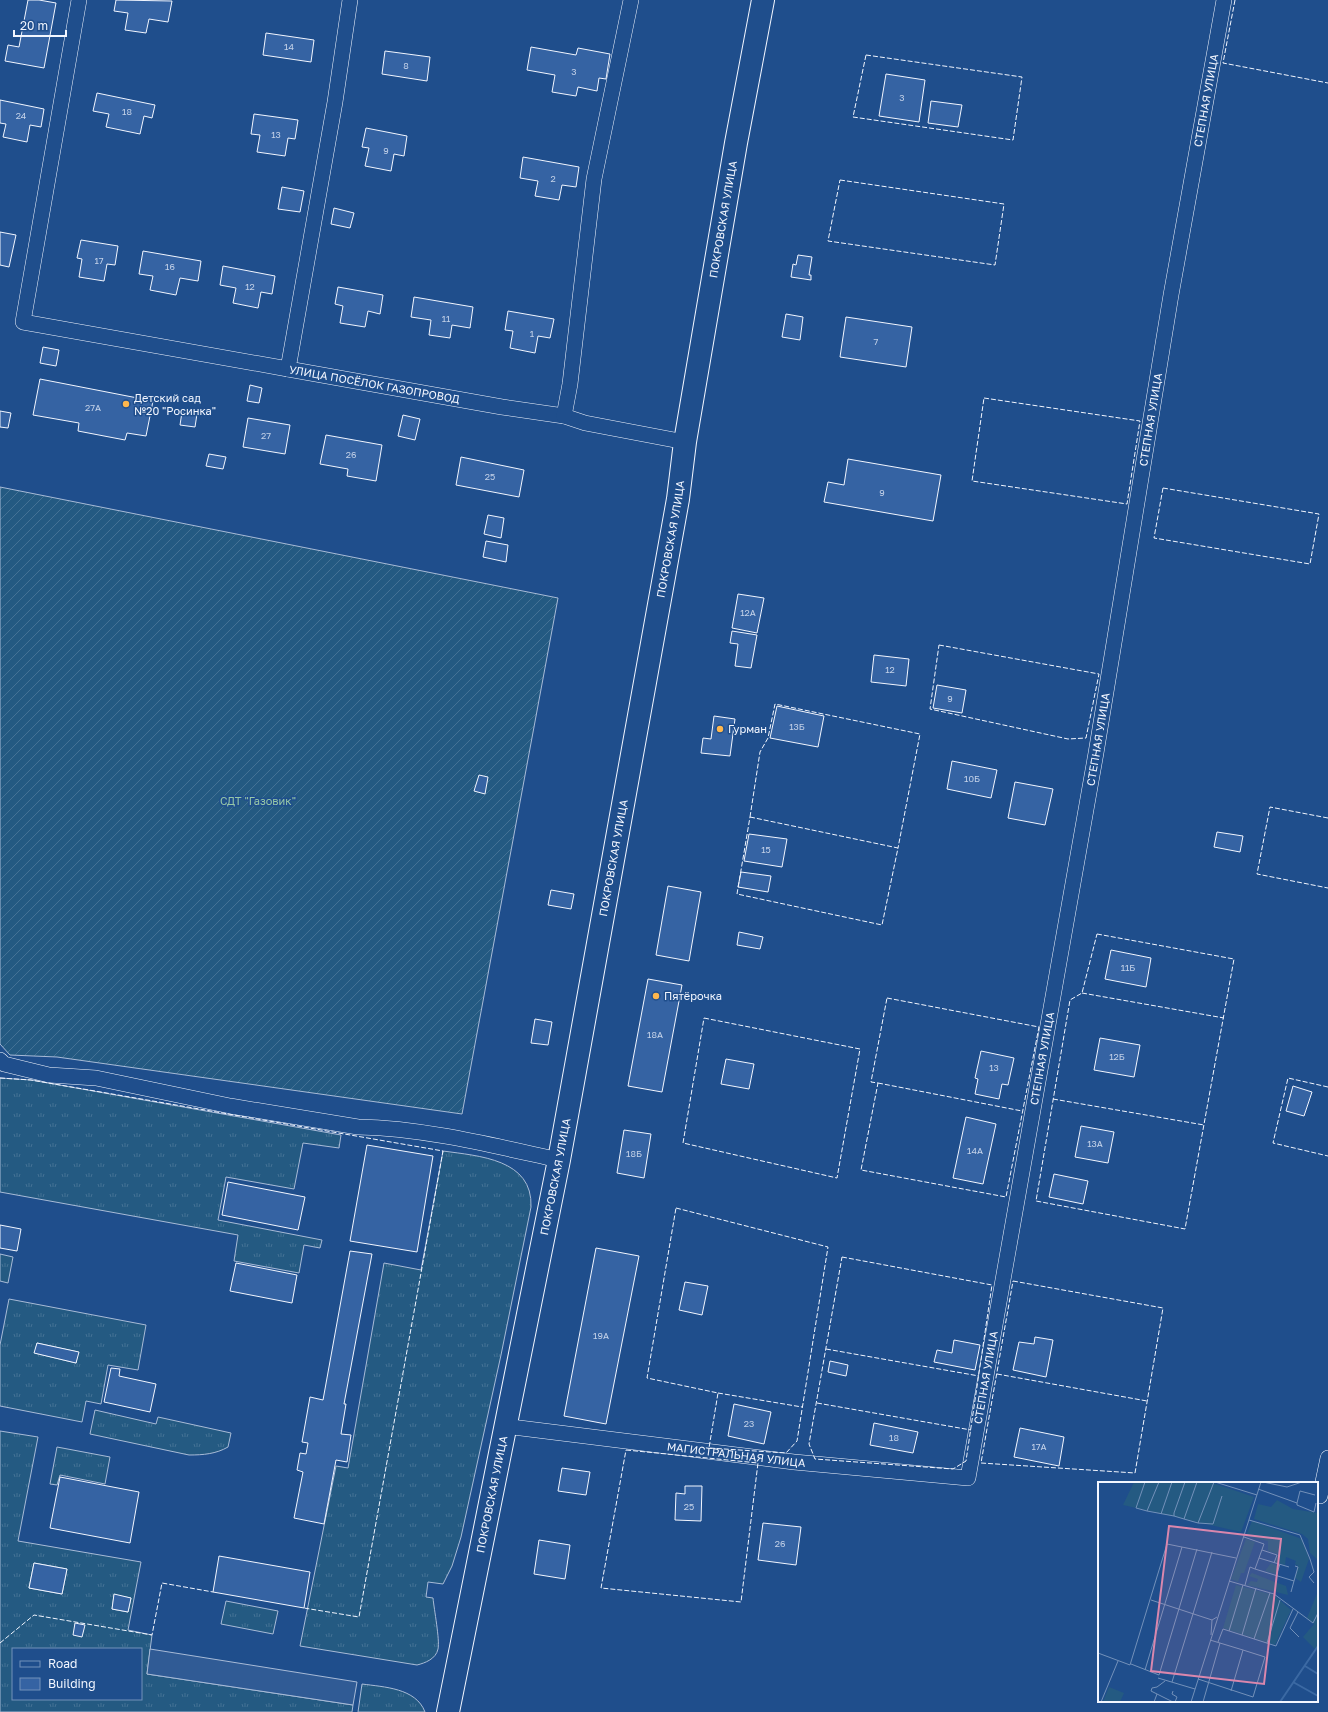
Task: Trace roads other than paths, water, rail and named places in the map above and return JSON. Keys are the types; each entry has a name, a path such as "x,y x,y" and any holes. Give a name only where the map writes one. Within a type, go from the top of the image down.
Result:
{"main road":[{"name":"ПОКРОВСКАЯ УЛИЦА","path":"448,1712 482,1549 504,1426 559,1160 678,499 685,442 736,143 763,0"}],"street":[{"path":"79,0 23,322 288,368"},
{"name":"УЛИЦА ПОСЁЛОК ГАЗОПРОВОД","path":"350,0 335,102 288,368 502,407 564,416 585,423 685,442"},
{"path":"564,416 571,376 594,179 631,0"},
{"name":"СТЕПНАЯ УЛИЦА","path":"968,1478 1094,769 1171,296 1224,0"},
{"path":"0,1060 4,1064 49,1075 96,1078 230,1106 358,1127 380,1127 474,1141 559,1160"},
{"name":"МАГИСТРАЛЬНАЯ УЛИЦА","path":"504,1426 794,1462 968,1478"},
{"path":"1320,1496 1328,1458"}],"place":[{"name":"Детский сад №20 \"Росинка\"","path":"126,404"},
{"name":"Гурман","path":"720,729"},
{"name":"Пятёрочка","path":"656,996"}],"park label":[{"name":"СДТ \"Газовик\"","path":"258,801"}]}
